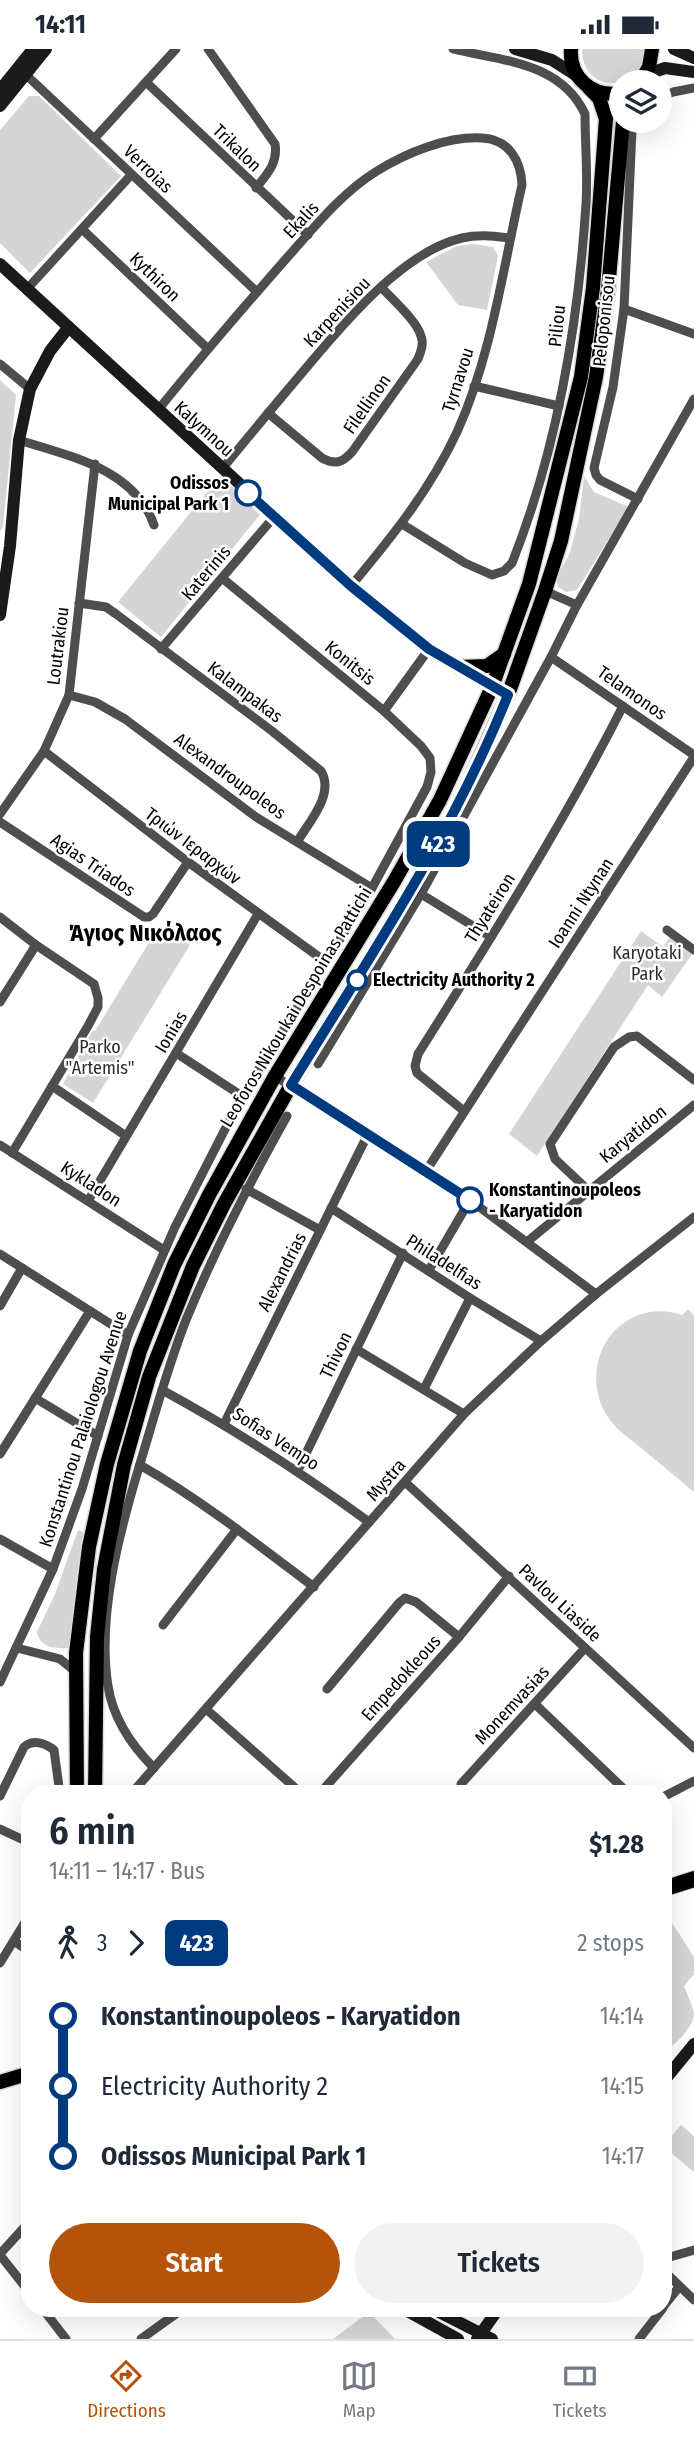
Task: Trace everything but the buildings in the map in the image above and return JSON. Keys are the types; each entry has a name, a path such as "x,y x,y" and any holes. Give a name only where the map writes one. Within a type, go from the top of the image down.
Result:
{"highway":[{"path":"672,1886 694,1879"}],"main road":[{"path":"571,49 577,76"},
{"path":"647,70 652,59 652,49"},
{"name":"Leoforos Nikou kai Despoinas Pattichi","path":"77,1785 76,1653 92,1535 107,1464 140,1351 174,1265 209,1195 275,1076 395,880 440,800 492,687 539,547 581,377 593,288 606,119 599,98 577,76"},
{"path":"589,88 609,93"},
{"name":"Leoforos Nikou kai Despoinas Pattichi","path":"95,1785 97,1637 104,1569 124,1465 149,1377 193,1266 223,1204 291,1085 413,889 457,808 508,695 561,541 596,377 608,290 622,133"},
{"path":"459,667 487,666 504,654"},
{"path":"0,2082 21,2076"}],"street":[{"path":"0,106 33,49"},
{"path":"0,90 46,49"},
{"path":"94,139 176,49"},
{"path":"208,49 275,144 277,155 274,164 256,188"},
{"name":"Piliou","path":"402,524 465,563 492,575 504,571 512,562 545,466 569,362 586,203 585,114 579,100 556,77 540,70 453,49"},
{"path":"514,49 552,60 577,76"},
{"path":"674,49 694,58"},
{"path":"661,70 665,68 694,72"},
{"name":"Verroias","path":"22,71 257,292"},
{"name":"Trikalon","path":"146,82 308,235"},
{"path":"672,92 694,88"},
{"name":"Peloponisou","path":"632,133 624,309 612,387 594,468 600,480 638,499"},
{"name":"Ekalis","path":"158,410 207,348 308,235 348,193 377,171 423,149 472,138 486,138 506,146 514,155"},
{"name":"Tyrnavou","path":"351,586 402,524 457,433 497,306 522,185 520,167 514,155"},
{"path":"27,289 131,175"},
{"name":"Kythiron","path":"82,229 207,348"},
{"name":"Karpenisiou","path":"222,469 344,324 411,263 441,245 461,238 483,235 510,238"},
{"name":"Kalymnou","path":"0,264 351,586 429,649 508,695"},
{"name":"Filellinon","path":"268,413 322,458 338,463 352,452 418,359 422,347 422,336 416,326 382,287"},
{"path":"624,309 694,334"},
{"path":"0,615 5,545 19,440 30,389 50,351 68,328"},
{"path":"0,364 30,389"},
{"path":"474,386 559,406"},
{"path":"318,1064 421,894 577,605 694,399"},
{"path":"19,440 95,464 131,490 150,513 154,525"},
{"name":"Loutrakiou","path":"0,814 44,751 69,695 95,464"},
{"name":"Katerinis","path":"161,649 274,517"},
{"name":"Konitsis","path":"222,578 384,711 421,746 430,758 431,772 427,787"},
{"path":"545,591 577,605"},
{"name":"Kalampakas","path":"79,603 106,607 321,771 326,779 324,798 297,842"},
{"path":"384,711 429,649"},
{"name":"Telamonos","path":"551,657 694,756"},
{"name":"Alexandroupoleos","path":"69,695 95,702 125,719 256,817 372,888"},
{"name":"Thyateiron","path":"464,1111 416,1073 418,1054 551,839 623,706"},
{"name":"Τριών Ιεραρχών","path":"44,751 188,862 326,962"},
{"name":"Ioanni Ntynan","path":"426,1171 694,756"},
{"name":"Konstantinou Palaiologou Avenue","path":"0,1682 54,1569 128,1335 164,1250 242,1096 372,888 427,787"},
{"name":"Agias Triados","path":"0,822 144,917 153,914 188,862"},
{"path":"421,894 491,937"},
{"name":"Ionias","path":"88,1201 258,914"},
{"path":"0,917 94,984 98,998 94,1015 12,1153"},
{"path":"667,930 694,950"},
{"path":"0,1002 36,945"},
{"path":"589,1191 555,1159 551,1144 614,1047 629,1037 637,1036 694,1080"},
{"path":"176,1053 242,1096"},
{"path":"275,1076 470,1200 596,1294"},
{"path":"52,1086 126,1136"},
{"name":"Karyatidon","path":"528,1241 694,1105"},
{"path":"154,1768 136,1750 123,1728 108,1688 106,1655 110,1597 120,1530 162,1389 186,1321 246,1189 288,1116"},
{"name":"Alexandrias","path":"224,1423 368,1134"},
{"name":"Kykladon","path":"0,1145 164,1250"},
{"path":"246,1189 320,1230"},
{"path":"429,1270 470,1200"},
{"name":"Philadelfias","path":"331,1208 541,1341"},
{"name":"Mystra","path":"139,1785 464,1414 541,1341 694,1217"},
{"name":"Thivon","path":"298,1470 403,1253"},
{"path":"0,1254 128,1335"},
{"path":"0,1305 22,1268"},
{"path":"424,1389 470,1298"},
{"path":"0,1454 90,1311"},
{"path":"356,1349 464,1414"},
{"name":"Sofias Vempo","path":"162,1389 224,1423 298,1470 369,1522"},
{"path":"35,1398 97,1436"},
{"path":"140,1465 237,1529 314,1587"},
{"name":"Pavlou Liaside","path":"405,1482 694,1748"},
{"path":"163,1625 237,1529"},
{"path":"0,1539 54,1569"},
{"name":"Empedokleous","path":"327,1785 459,1637 509,1576"},
{"path":"327,1689 405,1598 416,1602 459,1637"},
{"path":"17,1648 60,1659 76,1672"},
{"name":"Monemvasias","path":"461,1784 585,1648"},
{"path":"60,1659 76,1653"},
{"path":"535,1704 620,1785"},
{"path":"205,1709 292,1785"},
{"path":"0,1796 24,1747 29,1743 36,1742 54,1750 59,1785"},
{"path":"672,1792 694,1781"},
{"path":"0,1829 21,1839"},
{"path":"0,1963 21,1929"},
{"path":"14,1941 21,1946"},
{"path":"672,2072 694,2044"},
{"path":"21,2231 0,2254 21,2281"},
{"path":"672,2256 694,2250"},
{"path":"672,2280 694,2300"},
{"path":"672,2296 679,2287"},
{"path":"49,2317 66,2339"},
{"path":"418,2317 458,2339"},
{"path":"447,2317 483,2337 494,2317"},
{"path":"639,2339 656,2317"},
{"path":"141,2339 171,2318"}],"green space":[{"path":"582,49 646,49 638,70 609,70 609,82 591,75"},
{"path":"29,96 39,96 121,176 30,273 0,243 0,130"},
{"path":"473,244 493,247 498,256 487,310 458,305 426,262 457,246"},
{"path":"0,380 16,395 3,527 0,531"},
{"path":"220,476 262,512 161,637 118,602"},
{"path":"584,476 594,492 629,507 577,590 566,592 558,587 556,577 569,555 579,519"},
{"name":"Parko \"Artemis\"","path":"159,926 190,945 93,1103 63,1084 93,1030 95,1031"},
{"name":"Karyotaki Park","path":"641,931 663,947 670,937 692,954 662,997 648,985 537,1156 509,1134"},
{"path":"688,1309 694,1315 694,1492 615,1426 600,1402 596,1374 603,1347 611,1335 628,1320 658,1311 682,1315"},
{"path":"78,1530 90,1535 70,1648 54,1648 41,1641 37,1632 55,1594"},
{"path":"672,1923 694,1957 694,1974 684,1986 694,2013 693,2019 672,2046"},
{"path":"681,2125 694,2136 694,2172 672,2154 672,2136"},
{"path":"362,2317 374,2317 395,2339 333,2339"}],"bus line":[{"name":"423","path":"248,493 351,586 429,649 508,695 457,808 413,889 291,1085 307,1098 470,1200"}],"place":[{"name":"Odissos Municipal Park 1","path":"248,493"},
{"name":"Electricity Authority 2","path":"357,980"},
{"name":"Konstantinoupoleos - Karyatidon","path":"470,1200"}],"district":[{"name":"Άγιος Νικόλαος","path":"145,933"}]}
